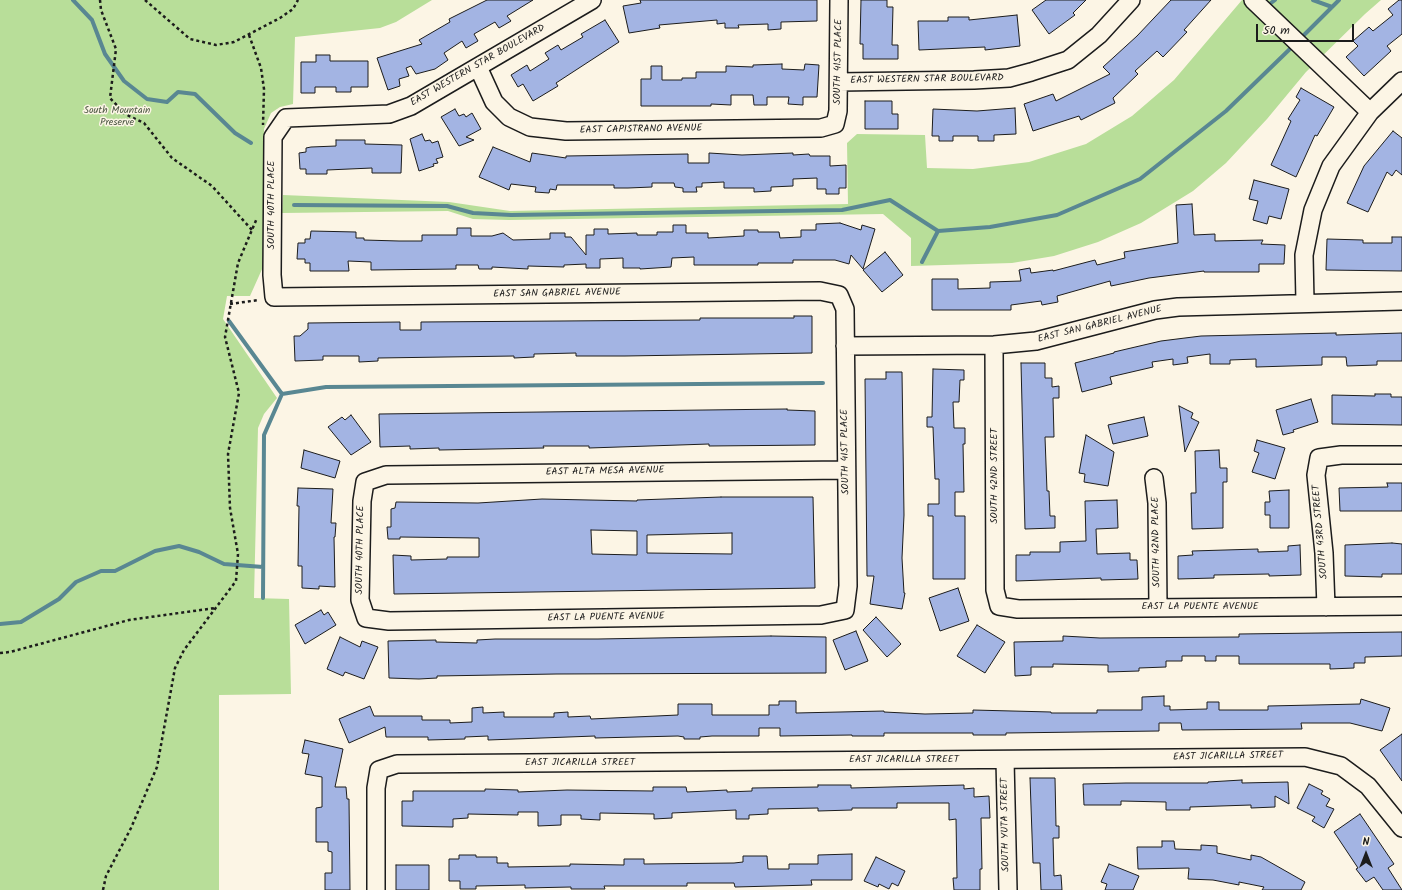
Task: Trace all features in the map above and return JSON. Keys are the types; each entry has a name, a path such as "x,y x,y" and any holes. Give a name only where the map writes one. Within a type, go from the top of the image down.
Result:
{"street":[{"name":"EAST WESTERN STAR BOULEVARD","path":"286,118 390,114 410,106 592,0"},
{"name":"SOUTH 41ST PLACE","path":"835,124 838,111 840,82 839,0"},
{"name":"EAST WESTERN STAR BOULEVARD","path":"840,82 974,80 1009,78 1031,72 1068,60 1099,34 1131,0"},
{"path":"1253,0 1370,112"},
{"name":"EAST CAPISTRANO AVENUE","path":"478,67 494,102 509,117 530,127 566,131 821,128 835,124"},
{"path":"1305,302 1304,255 1313,210 1331,166 1370,112 1402,81"},
{"name":"SOUTH 40TH PLACE","path":"274,297 272,276 273,137 286,118"},
{"name":"EAST SAN GABRIEL AVENUE","path":"274,297 812,291 840,295"},
{"name":"SOUTH 41ST PLACE","path":"840,295 845,310 848,586 845,610"},
{"name":"EAST SAN GABRIEL AVENUE","path":"845,346 994,344 1036,341 1155,310 1178,307 1305,302 1402,301"},
{"name":"SOUTH 42ND STREET","path":"994,344 995,590 999,606"},
{"name":"SOUTH 43RD STREET","path":"1326,607 1324,554 1316,475 1320,458 1341,455 1402,455"},
{"name":"EAST ALTA MESA AVENUE","path":"365,482 386,475 846,470"},
{"name":"SOUTH 42ND PLACE","path":"1154,478 1157,503 1158,607"},
{"name":"SOUTH 40TH PLACE","path":"365,482 362,501 360,600 366,618"},
{"name":"EAST LA PUENTE AVENUE","path":"999,606 1018,609 1402,606"},
{"name":"EAST LA PUENTE AVENUE","path":"366,618 389,621 821,615 845,610"},
{"name":"EAST JICARILLA STREET","path":"376,890 376,788 379,770 397,764 1305,757 1344,759 1402,828"},
{"name":"SOUTH YUTA STREET","path":"1005,760 1008,890"}],"path":[{"path":"100,0 102,10 116,49 110,98 124,114 144,123 172,158 212,186 252,230 238,263 225,337 239,393 228,454 230,508 237,559 236,581 184,650 175,668 157,767 131,828 106,876 103,890"},
{"path":"145,0 190,39 216,45 234,42 280,18 293,9 298,0"},
{"path":"230,304 274,297"},
{"path":"0,653 10,652 129,620 216,608"}],"green space":[{"name":"South Mountain Preserve","path":"0,0 432,0 396,22 380,28 295,37 293,104 280,107 271,113 264,129 263,267 250,296 227,296 223,319 277,398 264,414 258,428 254,598 289,599 291,694 219,695 219,890 0,890"},
{"path":"1242,0 1381,0 1306,72 1267,119 1226,163 1193,191 1141,223 1098,242 1054,256 1012,263 911,266 911,238 883,214 509,220 473,219 448,211 282,213 283,195 449,202 510,211 848,204 847,143 857,134 925,135 927,168 973,169 1029,162 1086,144 1132,116 1174,80"}],"building":[{"path":"487,0 533,0 507,16 511,21 499,28 495,22 474,34 478,41 466,48 462,41 444,53 448,60 435,69 416,74 411,66 406,68 409,76 399,79 400,86 388,90 377,58 422,44 419,40 450,22 449,19"},
{"path":"640,0 817,0 817,21 781,22 781,29 768,30 768,24 738,25 739,28 725,28 725,23 717,24 717,20 659,25 660,28 629,33 623,6 641,3"},
{"path":"861,0 887,0 887,7 893,7 892,45 898,45 898,59 863,59 863,44 860,44"},
{"path":"1046,0 1086,0 1073,13 1075,15 1049,34 1032,10"},
{"path":"1171,0 1211,0 1184,30 1187,32 1163,57 1157,51 1135,71 1138,74 1113,98 1115,103 1081,120 1079,116 1033,131 1024,104 1053,94 1056,101 1110,74 1103,67 1137,36"},
{"path":"1399,0 1402,0 1402,34 1387,46 1391,51 1364,76 1346,57 1358,46 1353,41 1369,27 1373,31 1393,15 1388,9"},
{"path":"1017,15 1020,46 985,50 985,47 919,50 918,21 948,21 948,17 969,17 969,20"},
{"path":"605,20 619,42 556,83 558,86 533,101 523,84 518,87 511,75 527,65 530,71 549,59 545,53 558,45 561,50 583,37 581,34"},
{"path":"316,55 330,55 330,61 368,61 368,87 351,87 351,92 336,92 336,87 315,87 315,93 301,93 301,62 316,62"},
{"path":"782,64 782,69 804,70 805,64 819,65 817,97 803,97 803,105 788,104 789,97 767,97 767,105 754,105 753,95 731,95 731,105 711,104 711,106 641,106 641,79 651,79 651,66 662,66 662,80 682,80 682,78 696,78 696,72 726,72 726,66 753,67 753,65"},
{"path":"1301,88 1334,107 1317,136 1315,135 1296,177 1271,165 1291,121 1288,119 1300,100 1296,97"},
{"path":"865,101 892,101 892,114 898,114 898,129 865,129"},
{"path":"1015,108 1016,134 994,135 994,141 978,141 978,136 953,136 953,141 939,141 939,136 932,136 933,109 977,111"},
{"path":"455,109 459,116 464,114 466,117 472,113 481,129 466,137 474,140 459,146 441,117"},
{"path":"1393,131 1402,138 1402,175 1396,170 1392,176 1387,172 1368,212 1347,203 1364,166"},
{"path":"422,134 425,141 430,140 432,143 438,141 443,157 436,159 438,163 433,164 434,166 419,171 410,139"},
{"path":"336,140 365,140 365,144 402,145 401,173 372,173 372,168 327,170 327,174 306,174 306,169 300,169 299,153 306,152 306,148 311,147 336,146"},
{"path":"493,147 530,162 532,153 566,158 566,156 688,154 688,163 709,163 709,153 742,155 793,153 793,155 809,154 810,156 830,156 830,166 846,165 846,188 839,188 839,194 826,194 826,189 817,189 817,178 793,179 793,186 771,187 771,191 754,192 754,188 724,188 724,182 702,183 702,187 696,187 697,192 683,192 683,188 675,187 674,183 652,183 652,187 628,188 614,188 614,185 557,185 556,190 550,189 549,193 535,192 536,187 511,184 509,190 479,177"},
{"path":"1254,180 1289,189 1281,219 1269,216 1267,224 1253,220 1258,201 1249,199"},
{"path":"1192,204 1194,235 1215,234 1215,241 1263,240 1261,244 1285,245 1284,264 1259,264 1259,272 1204,271 1149,278 1111,286 1110,281 1057,296 1058,302 1042,305 1041,301 1011,305 1011,310 932,310 932,279 958,279 958,289 990,288 990,282 1021,281 1019,270 1030,268 1031,273 1053,271 1095,260 1097,265 1125,258 1124,252 1178,243 1176,205"},
{"path":"840,223 861,230 862,225 875,229 863,269 851,255 849,264 835,260 793,260 793,263 758,263 758,265 694,265 694,257 672,258 671,267 640,269 623,268 623,258 600,259 600,268 586,268 586,264 564,265 564,267 528,266 528,269 492,267 492,269 479,269 478,265 456,265 456,269 371,270 371,262 348,261 349,271 310,271 310,263 305,263 305,259 297,259 298,243 305,243 305,239 310,239 311,231 356,232 356,238 364,238 364,240 399,241 422,241 422,235 457,235 457,228 471,228 471,236 492,236 503,233 513,240 550,239 550,233 565,233 565,237 571,237 586,255 586,235 594,235 594,229 608,229 608,234 637,233 637,235 657,235 657,232 673,232 673,225 686,225 686,233 708,233 708,238 744,236 744,230 758,230 758,232 779,232 780,238 801,237 801,230 816,230 816,224"},
{"path":"1392,237 1402,237 1402,271 1326,270 1327,239 1363,240 1363,243 1392,243"},
{"path":"885,252 903,275 882,292 863,270"},
{"path":"794,316 812,316 812,353 576,356 576,353 534,354 534,357 514,358 514,356 378,358 378,361 359,362 359,356 323,356 323,360 295,361 294,336 300,336 308,329 308,323 400,322 400,330 421,330 421,322 700,320 700,318 794,318"},
{"path":"1336,333 1336,335 1402,333 1402,361 1377,361 1377,365 1347,366 1346,357 1322,357 1322,365 1256,367 1256,359 1230,360 1230,364 1210,364 1210,354 1187,357 1188,363 1173,365 1173,359 1152,362 1153,367 1110,377 1112,384 1082,392 1075,363 1161,341 1201,336"},
{"path":"1021,363 1045,363 1045,378 1052,378 1052,387 1059,386 1059,398 1053,398 1054,437 1045,437 1047,491 1049,491 1050,516 1055,516 1055,528 1025,529"},
{"path":"933,369 964,370 964,380 960,380 959,402 953,402 954,428 965,428 965,444 963,444 964,492 955,492 955,516 965,516 965,579 933,579 933,516 928,516 928,504 939,504 939,479 935,479 933,427 927,427 927,417 932,417"},
{"path":"886,372 902,372 904,515 902,558 905,593 902,609 870,604 874,576 867,576 865,379 886,379"},
{"path":"1375,394 1391,394 1391,397 1402,397 1402,425 1332,424 1332,395 1375,396"},
{"path":"1311,399 1318,422 1293,430 1294,432 1283,435 1276,410"},
{"path":"1179,406 1193,413 1191,418 1199,422 1185,452"},
{"path":"787,409 815,411 815,445 709,446 709,444 589,448 589,446 543,446 544,448 439,450 439,448 410,449 410,446 380,447 379,414"},
{"path":"351,415 371,442 351,455 328,427 342,417 345,420"},
{"path":"1144,417 1148,436 1113,444 1108,425"},
{"path":"1086,435 1114,452 1108,486 1084,482 1085,474 1079,473"},
{"path":"1257,440 1285,448 1275,479 1252,472 1259,453 1254,451"},
{"path":"304,450 340,461 335,478 301,468"},
{"path":"1219,450 1220,468 1227,468 1227,482 1223,482 1223,528 1192,529 1191,493 1196,493 1195,451"},
{"path":"1387,483 1402,483 1402,511 1340,511 1339,488 1388,487"},
{"path":"298,488 333,489 331,523 336,523 334,537 335,587 319,586 319,589 302,588 302,566 298,566"},
{"path":"1289,490 1289,528 1270,528 1270,515 1265,515 1265,502 1270,502 1269,491"},
{"path":"721,497 813,497 815,588 394,594 393,555 411,556 411,560 447,559 447,557 479,557 479,538 400,537 400,539 388,539 387,527 391,527 391,509 395,508 396,502 478,503 542,499 637,500","holes":["591,530 637,531 637,555 592,554","732,533 732,554 647,553 647,535"]},
{"path":"1117,500 1118,528 1096,529 1097,554 1130,553 1130,560 1137,560 1138,579 1101,580 1101,578 1016,581 1016,555 1030,555 1030,552 1060,552 1060,542 1086,541 1085,501"},
{"path":"1402,544 1402,574 1382,574 1382,577 1345,576 1345,545"},
{"path":"1300,545 1301,575 1214,575 1214,578 1178,579 1178,556 1193,555 1192,551 1258,549 1258,552 1288,551 1288,546"},
{"path":"958,588 969,621 940,631 929,598"},
{"path":"321,610 324,615 328,612 336,625 305,644 295,625"},
{"path":"876,617 901,644 887,657 863,630"},
{"path":"977,625 1005,642 985,673 957,656"},
{"path":"856,631 868,661 845,670 833,640"},
{"path":"1402,632 1402,656 1365,657 1365,663 1354,663 1354,668 1330,669 1330,664 1239,664 1239,656 1216,656 1216,661 1205,661 1205,656 1182,656 1182,661 1166,661 1166,667 1139,668 1139,671 1108,672 1108,665 1053,664 1053,667 1031,667 1031,675 1015,676 1014,642 1063,641 1063,636 1100,638 1239,637 1239,634"},
{"path":"771,636 826,637 826,673 556,674 437,676 437,678 419,679 389,678 388,641 436,640 436,642 477,643 477,640 495,639"},
{"path":"340,637 360,647 362,641 378,647 364,679 345,672 343,676 327,669"},
{"path":"1164,696 1164,706 1170,706 1170,710 1207,709 1207,702 1219,702 1219,710 1268,710 1268,706 1360,704 1361,699 1390,708 1382,731 1350,723 1301,723 1302,729 1182,730 1181,723 1159,723 1159,731 1006,733 1006,735 973,735 973,733 884,733 884,736 780,736 780,728 759,728 759,736 712,736 700,737 700,739 684,739 684,737 678,736 595,738 595,736 488,740 488,736 465,737 465,739 428,740 428,737 386,737 385,727 349,743 339,719 370,706 374,716 422,716 422,720 450,720 450,723 472,722 472,708 483,707 483,713 504,712 504,717 554,717 554,713 568,712 568,717 590,716 591,719 678,715 678,704 712,704 712,715 769,715 769,705 779,705 779,701 796,701 796,713 884,711 925,714 973,713 973,710 1097,713 1097,710 1142,710 1142,697"},
{"path":"1402,734 1402,781 1380,750"},
{"path":"305,740 343,749 335,787 346,787 347,799 349,799 350,890 325,890 325,873 332,873 332,852 328,851 328,842 316,842 316,808 322,807 322,777 305,774 309,754 302,753"},
{"path":"1030,778 1055,778 1056,826 1059,826 1059,838 1053,838 1054,876 1061,875 1062,890 1041,890 1040,863 1033,863"},
{"path":"1242,780 1242,783 1288,782 1289,804 1275,796 1275,807 1251,808 1251,805 1190,807 1190,810 1166,810 1166,802 1121,801 1121,805 1084,805 1083,784 1208,783"},
{"path":"1309,784 1323,791 1321,794 1330,799 1326,806 1334,809 1324,828 1312,821 1315,817 1297,808"},
{"path":"818,785 851,785 851,788 964,785 964,789 974,788 974,797 989,796 990,818 981,818 982,869 980,869 980,890 954,890 953,878 957,878 956,819 949,820 949,803 897,803 897,808 852,808 852,810 818,811 818,808 768,809 768,814 749,815 749,819 736,819 736,810 672,813 672,818 654,819 654,814 600,813 600,820 581,819 581,815 561,815 561,825 538,826 538,812 518,812 518,815 468,814 468,818 453,819 453,827 402,826 402,801 413,801 413,791 485,791 485,789 518,790 518,792 567,790 653,791 653,787 686,787 687,792 727,790 727,792 752,791 752,788 818,787"},
{"path":"1360,814 1394,864 1388,868 1402,890 1383,890 1374,877 1366,882 1356,869 1358,868 1334,832"},
{"path":"1162,841 1174,841 1175,849 1201,850 1201,845 1217,846 1217,853 1251,860 1251,855 1261,857 1305,882 1301,890 1262,890 1264,887 1239,882 1239,885 1213,880 1188,879 1189,868 1138,869 1137,847 1162,847"},
{"path":"852,854 852,880 811,880 812,885 735,887 734,883 687,883 687,886 604,886 605,889 571,889 571,887 525,888 525,885 476,886 476,889 460,889 460,881 449,881 449,859 459,859 459,855 497,857 497,863 508,863 508,867 570,866 570,864 624,865 624,859 644,859 644,864 734,863 743,862 743,856 767,856 768,869 789,869 789,864 818,864 818,855"},
{"path":"876,857 905,871 898,886 892,883 889,889 879,884 878,887 864,881"},
{"path":"1109,864 1139,876 1133,890 1105,890 1107,884 1101,882"},
{"path":"396,865 429,865 429,890 396,890"}],"waterway":[{"path":"73,0 92,20 105,54 124,81 147,99 167,102 178,92 195,94 235,133 251,143"},
{"path":"1271,3 1275,0"},
{"path":"1313,0 1332,7"},
{"path":"1299,40 1339,0"},
{"path":"294,205 447,206 473,213 511,215 842,210 890,200 938,231 990,227 1057,215 1140,179 1226,111 1294,45"},
{"path":"922,262 938,231"},
{"path":"229,321 282,394"},
{"path":"263,598 264,435 282,394 326,387 823,383"},
{"path":"0,624 21,622 59,599 76,582 101,571 115,571 155,551 179,546 199,552 224,564 263,567"}]}
